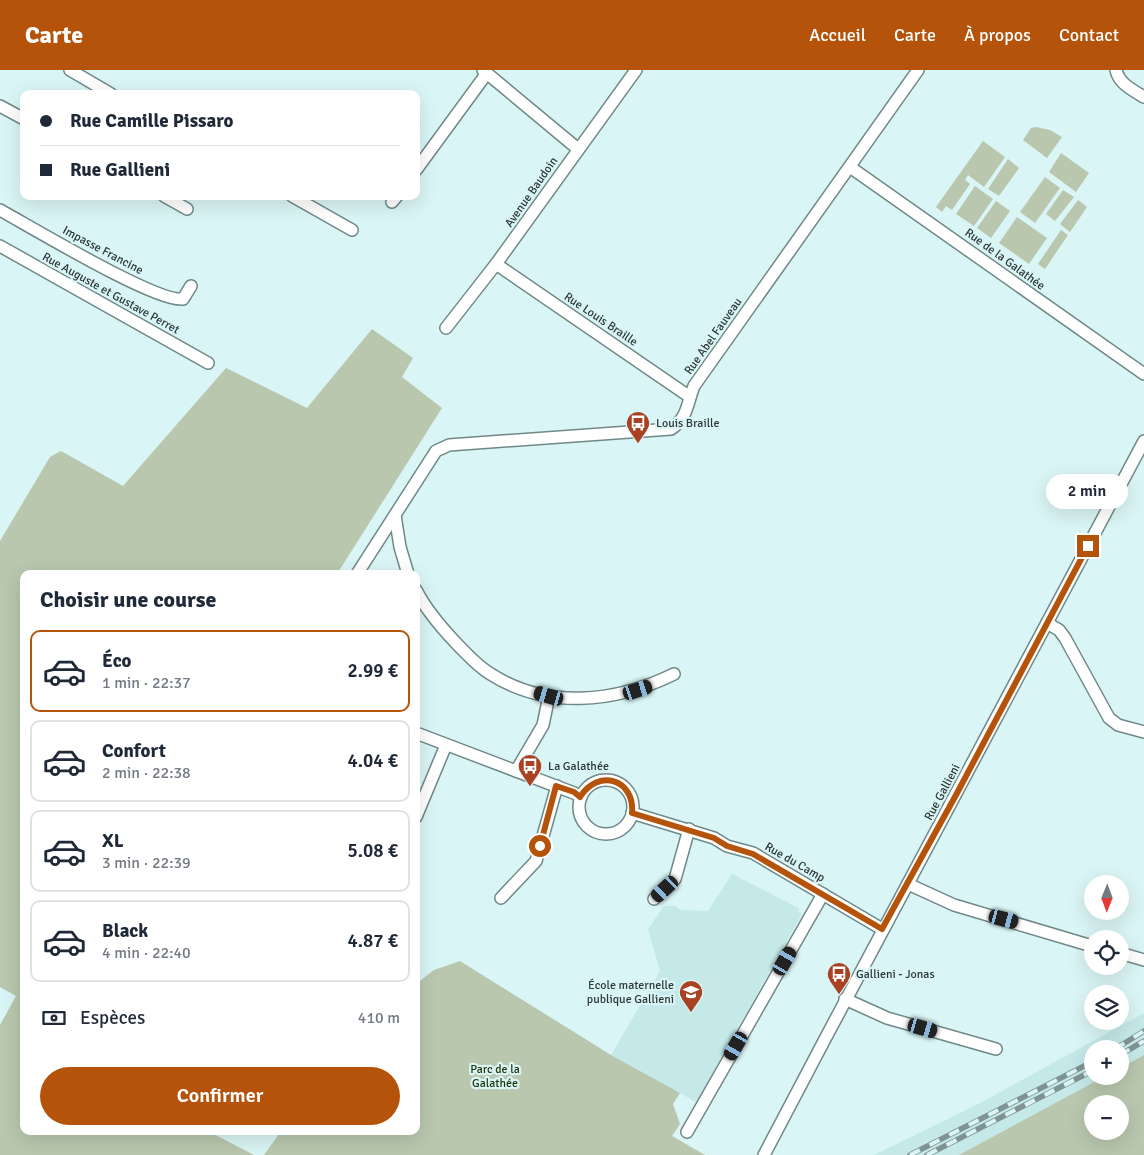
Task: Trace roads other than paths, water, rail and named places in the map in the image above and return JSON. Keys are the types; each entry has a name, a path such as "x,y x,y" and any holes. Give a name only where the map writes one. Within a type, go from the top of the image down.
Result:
{"street":[{"path":"70,70 105,90"},
{"name":"Avenue Baudoin","path":"446,328 496,264 636,70"},
{"name":"Rue Abel Fauveau","path":"360,570 436,451 449,444 671,429 679,424 685,415 694,386 918,70"},
{"path":"1116,70 1119,79 1125,85 1144,97"},
{"path":"420,164 485,72 578,149"},
{"path":"0,106 20,117"},
{"name":"Rue de la Galathée","path":"850,166 1144,374"},
{"path":"171,200 186,209"},
{"path":"299,200 352,230"},
{"name":"Impasse Francine","path":"0,210 139,286 165,297 176,300 183,299 190,286"},
{"name":"Rue Auguste et Gustave Perret","path":"0,246 208,363"},
{"name":"Rue Louis Braille","path":"496,264 690,397"},
{"name":"Rue Gallieni","path":"764,1155 882,929 908,884 1144,441"},
{"path":"395,515 400,547 407,570"},
{"path":"420,596 440,626 472,660 489,674 516,686 549,696 594,699 626,694 650,686 674,674"},
{"path":"1047,623 1059,630 1065,638 1109,718 1118,725 1144,732"},
{"path":"516,771 543,726 549,696"},
{"path":"420,735 574,792 580,797"},
{"path":"420,807 446,745"},
{"path":"606,780 614,781 621,785 631,797 632,813 623,827 616,832 599,833 586,826 582,820 579,805 580,797 590,785 606,780"},
{"path":"501,898 536,861 556,786"},
{"name":"Rue du Camp","path":"632,813 658,822 689,829 714,838 727,846 753,854 882,929"},
{"path":"654,899 675,880 689,829"},
{"path":"908,884 954,905 1084,944"},
{"path":"687,1132 823,894"},
{"path":"1129,956 1144,960"},
{"path":"845,999 887,1018 996,1049"}],"railway":[{"path":"1129,1040 1144,1031"},
{"path":"1129,1050 1144,1041"},
{"path":"910,1155 1084,1066"},
{"path":"927,1155 1084,1075"}],"place":[{"name":"Louis Braille","path":"638,444"},
{"name":"La Galathée","path":"530,787"},
{"name":"Gallieni - Jonas","path":"839,995"},
{"name":"École maternelle publique Gallieni","path":"691,1013"}],"park label":[{"name":"Parc de la Galathée","path":"495,1076"}]}
